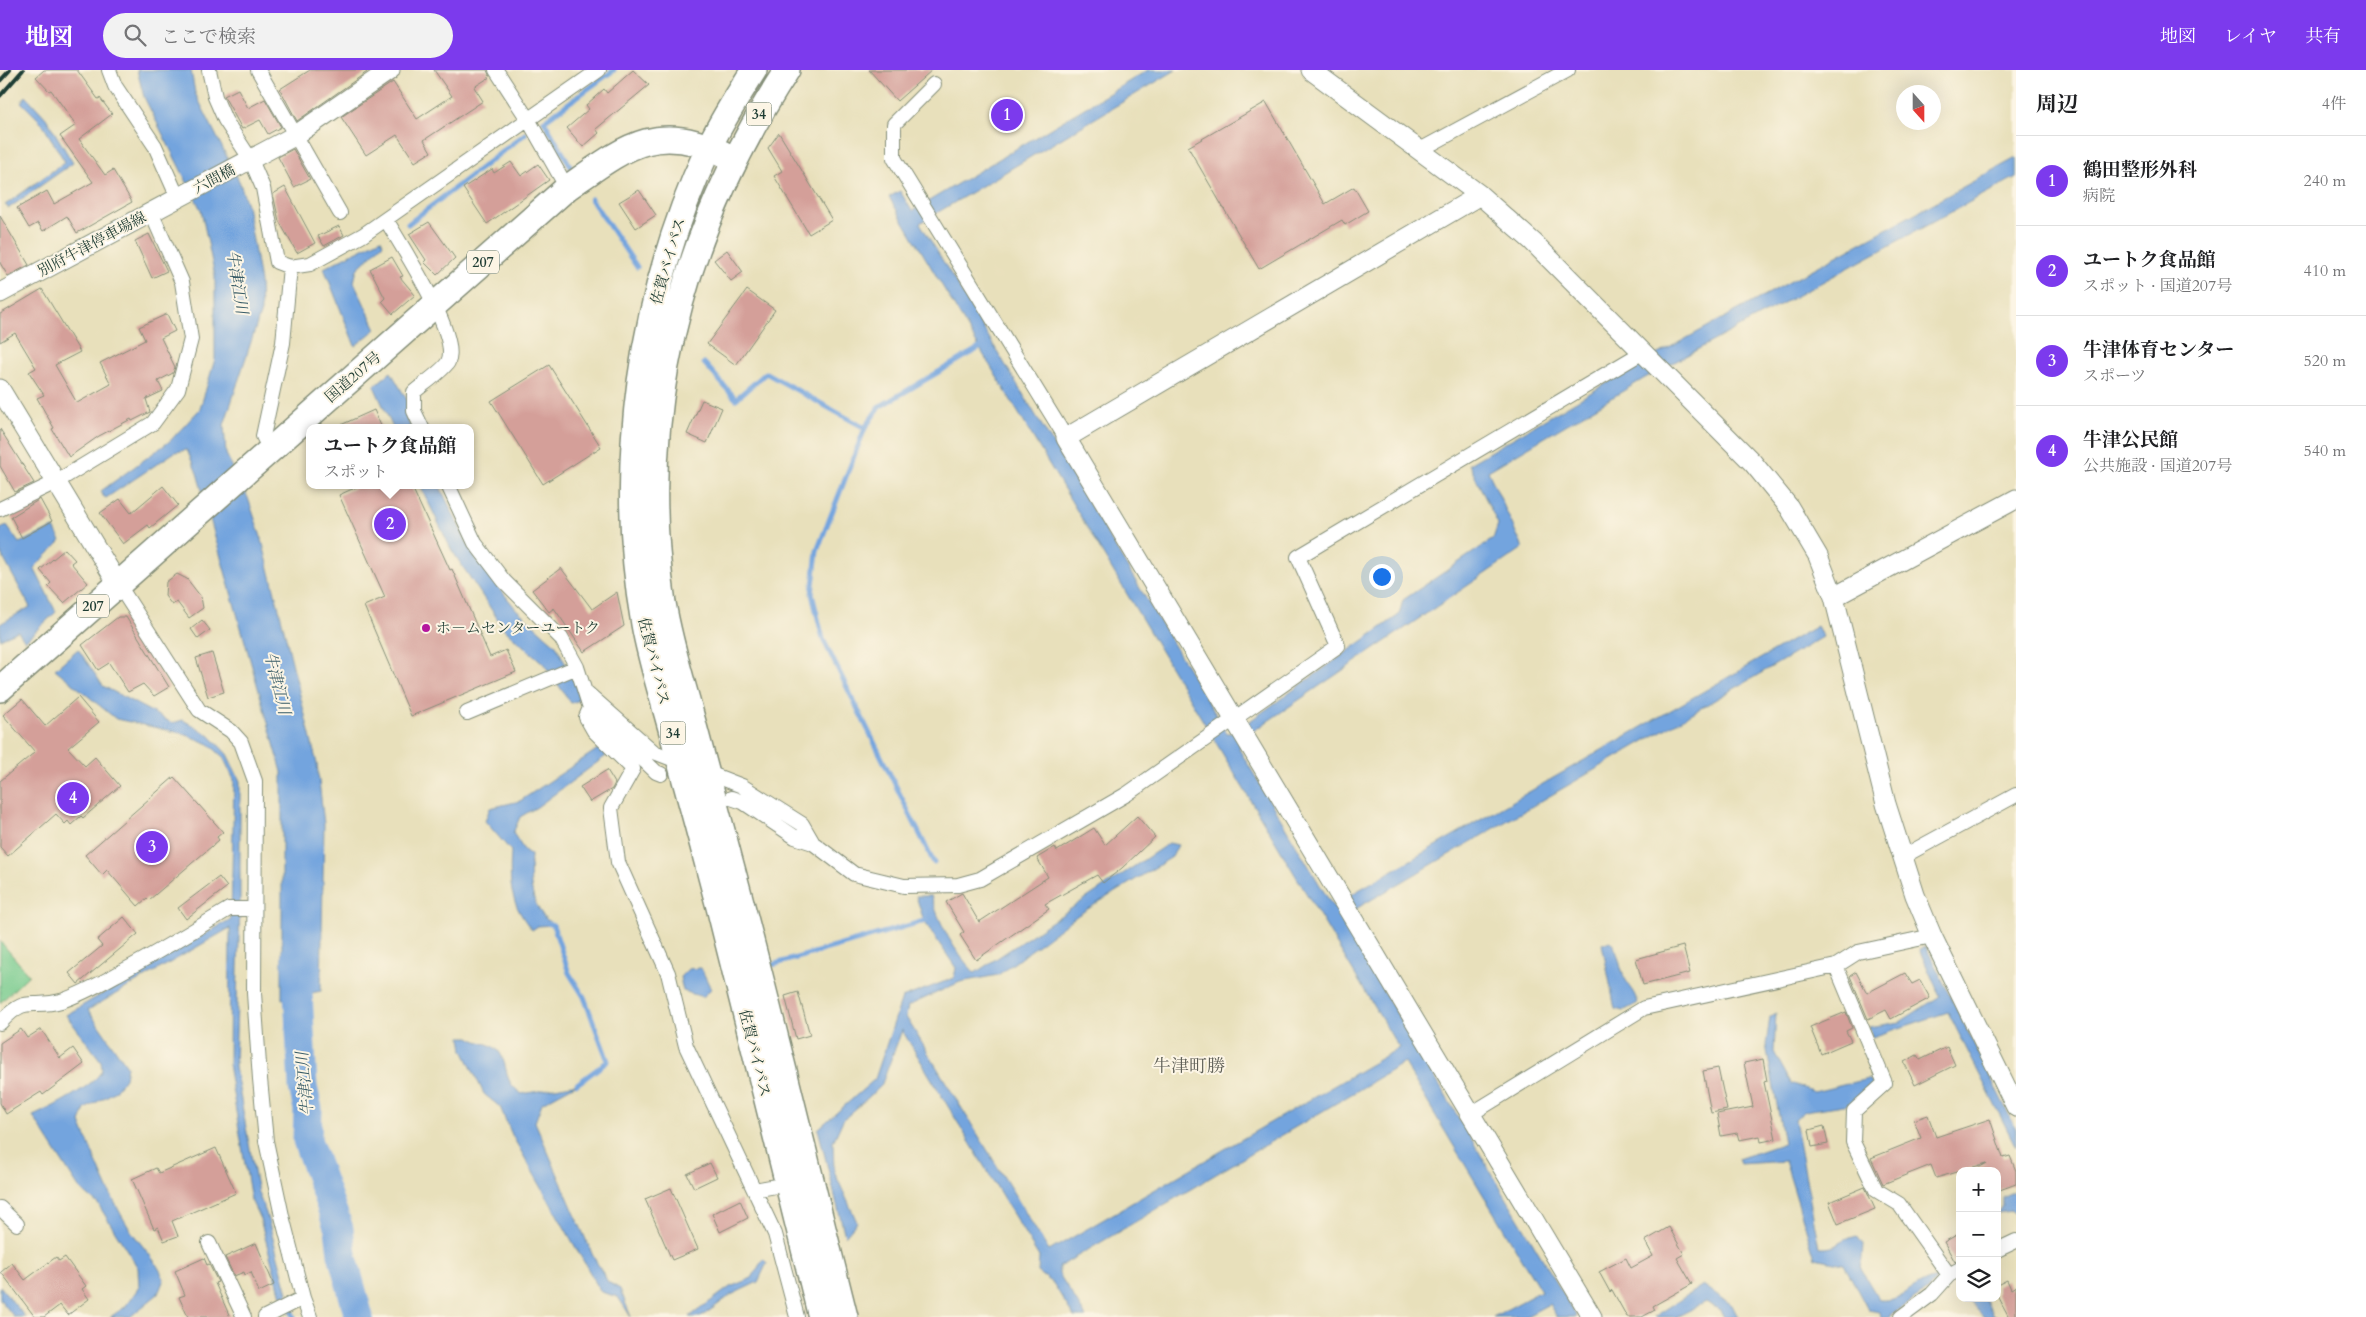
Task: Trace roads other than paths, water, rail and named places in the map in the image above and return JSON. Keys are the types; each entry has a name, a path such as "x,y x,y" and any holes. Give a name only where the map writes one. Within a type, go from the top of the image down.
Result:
{"highway":[{"name":"34","path":"709,147 754,70"},
{"name":"34","path":"734,160 787,70"},
{"name":"国道207号","path":"0,689 567,188 620,152 648,141 677,137 709,147 734,160"},
{"name":"佐賀バイパス","path":"709,147 680,215 660,283 638,396 634,455 633,524 636,572 671,768 787,1184 820,1317"},
{"name":"佐賀バイパス","path":"734,160 699,243 678,310 656,423 654,484 656,548 664,606 844,1317"}],"street":[{"path":"109,70 115,86 155,146 181,196"},
{"path":"209,70 215,98 225,120 263,188 277,262 290,267 310,264 386,221 529,121 598,70"},
{"path":"258,70 340,213"},
{"path":"248,162 296,135 390,70"},
{"path":"496,70 529,121 567,188"},
{"path":"1311,70 1480,196 1533,242 1753,463 1789,507 1818,556 1834,597 1886,804 1915,895 1932,936 2016,1107"},
{"path":"1420,150 1568,70"},
{"path":"934,84 894,124 894,158 932,223 1066,438 1231,722 1249,742 1592,1317"},
{"name":"六間橋","path":"181,196 248,162"},
{"name":"別府牛津停車場線","path":"0,293 181,196"},
{"path":"1066,438 1480,196"},
{"path":"0,509 56,482 153,423 178,389 191,339 182,282 151,212"},
{"path":"386,221 435,304 451,346 448,362 414,392 414,411 420,424"},
{"path":"265,454 263,436 282,343 290,267"},
{"path":"731,798 743,802 795,837 813,843 854,874 904,886 958,885 980,879 1127,794 1338,646 1298,557 1643,352"},
{"path":"0,389 118,584 199,710 231,731 241,742 250,762 255,781 249,909 266,1141 282,1216 292,1303 310,1317"},
{"path":"450,489 475,543 504,581 561,638 577,667 590,708 656,772 671,768"},
{"path":"1834,597 2016,499"},
{"path":"467,713 577,667"},
{"path":"584,690 671,768"},
{"path":"590,708 586,717 594,731 633,770 611,808 618,862 668,973 686,1046 775,1234 798,1317"},
{"path":"706,772 742,786 802,824 813,843"},
{"path":"1902,857 2016,795"},
{"path":"0,1023 14,1008 28,1003 49,1004 97,986 229,909 249,909"},
{"path":"1471,1114 1644,1008 1836,966 1858,952 1932,936"},
{"path":"1836,966 1886,1083 1854,1111 1853,1142 1876,1190 1899,1204 1954,1272 1932,1294 1901,1317"},
{"path":"754,1190 787,1184"},
{"path":"0,1208 17,1224"},
{"path":"2001,1248 2016,1241"},
{"path":"209,1243 244,1317"},
{"path":"265,1317 292,1303"}],"water":[{"path":"137,70 191,70 195,93 240,183 247,205 260,282 261,311 224,425 226,454 248,498 262,540 317,764 324,824 321,991 282,999 282,772 197,473 187,450 175,452 106,498 101,491 170,441 200,409 215,359 215,276 201,210 144,97"},
{"path":"1148,70 1176,70 920,223 1227,733 1233,733 1399,615 1403,600 1493,539 1498,524 1469,464 1636,366 2016,158 2016,177 1645,378 1488,471 1523,548 1243,738 1239,749 1333,907 1357,891 1817,626 1823,637 1340,918 1577,1317 1557,1317 1549,1304 1525,1317 1493,1317 1541,1291 1404,1063 1059,1267 1059,1274 1086,1317 1074,1317 1053,1283 1038,1272 1039,1257 902,1030 881,1086 843,1120 833,1142 834,1171 857,1222 845,1236 818,1129 875,1079 902,998 954,978 956,968 924,921 916,896 931,896 949,938 967,965 975,973 1169,843 1178,845 1172,857 1078,915 998,975 960,982 908,1006 906,1017 1049,1251 1399,1048 889,197 900,191 912,211"},
{"path":"26,96 46,118 73,163 9,208 5,205 65,162 41,122 21,102"},
{"path":"381,239 383,244 357,269 354,282 376,329 355,346 324,268"},
{"path":"391,372 407,400 406,417 409,424 391,424 374,386"},
{"path":"422,489 441,489 473,555 516,609 556,645 575,683 579,700 571,703 543,663 505,630 451,549"},
{"path":"7,526 19,543 54,528 61,541 34,568 56,612 25,641 18,631 0,639 0,624 30,607 0,552 0,529"},
{"path":"78,649 103,686 172,723 183,720 209,735 227,754 240,781 240,905 235,1067 258,1193 266,1213 288,1293 281,1296 260,1219 251,1200 229,1070 230,928 88,1010 127,1066 125,1078 114,1092 85,1109 80,1122 115,1203 129,1228 157,1265 164,1279 158,1294 130,1317 110,1317 125,1307 139,1287 138,1268 98,1204 79,1188 33,1116 83,1089 99,1075 102,1069 101,1061 66,1015 231,919 234,780 223,757 209,744 181,733 116,719 55,669"},
{"path":"598,749 604,751 606,756 537,807 520,817 513,833 524,850 531,855 530,875 535,902 545,918 553,925 538,926 532,930 519,911 512,893 510,874 511,851 485,821 490,808 520,801"},
{"path":"1610,941 1616,951 1624,977 1635,994 1638,1003 1623,1011 1615,1009 1602,944"},
{"path":"1926,947 2016,1129 2016,1147 1948,1012 1872,1037 1869,1027 1900,1022 1940,996 1919,949"},
{"path":"701,968 711,989 703,997 683,991 680,977 688,969"},
{"path":"1776,1013 1774,1052 1791,1083 1814,1092 1868,1079 1872,1084 1850,1104 1805,1111 1795,1120 1819,1248 1835,1246 1857,1236 1863,1245 1861,1269 1879,1300 1896,1298 1922,1283 1938,1278 1927,1291 1891,1314 1891,1317 1881,1317 1880,1312 1868,1310 1844,1264 1815,1258 1785,1161 1740,1164 1738,1159 1784,1143 1766,1045 1770,1017"},
{"path":"461,1037 469,1037 497,1049 503,1059 509,1080 522,1094 577,1084 542,1103 535,1122 593,1256 608,1282 620,1289 631,1317 618,1297 601,1292 513,1137 500,1107 484,1094 463,1050"},
{"path":"2016,1190 2016,1215 2012,1211 2001,1212 2002,1197"},
{"path":"763,1259 767,1263 758,1282 731,1295 701,1317 689,1317 730,1287 752,1278"},
{"path":"1703,1285 1732,1305 1738,1317 1724,1317 1720,1310 1706,1302 1676,1317 1654,1317"},
{"path":"0,1286 25,1317 14,1317 0,1299"},
{"path":"1970,1302 1986,1302 1994,1315 1999,1317 1984,1317"}],"waterway":[{"path":"571,167 544,121 614,70"},
{"path":"408,224 525,134"},
{"path":"591,199 637,267"},
{"path":"934,863 823,639 812,594 817,551 865,428 879,407 981,347"},
{"path":"704,363 736,399 766,373 865,428"},
{"path":"772,965 924,921"},
{"path":"547,923 553,925 569,973 584,997 608,1061 577,1084"},
{"name":"牛津江川","path":"296,955 303,1087 308,1109 307,1140 339,1229 342,1254 359,1317"},
{"path":"285,1295 294,1317"}],"railway":[{"path":"0,81 10,70"},
{"path":"0,96 23,70"}],"place":[{"name":"鶴田整形外科","path":"1007,115"},
{"name":"ユートク食品館","path":"390,524"},
{"name":"ホ－ムセンターユートク","path":"426,628"},
{"name":"牛津公民館","path":"73,798"},
{"name":"牛津体育センター","path":"152,847"}],"district":[{"name":"牛津町勝","path":"1189,1066"}]}
